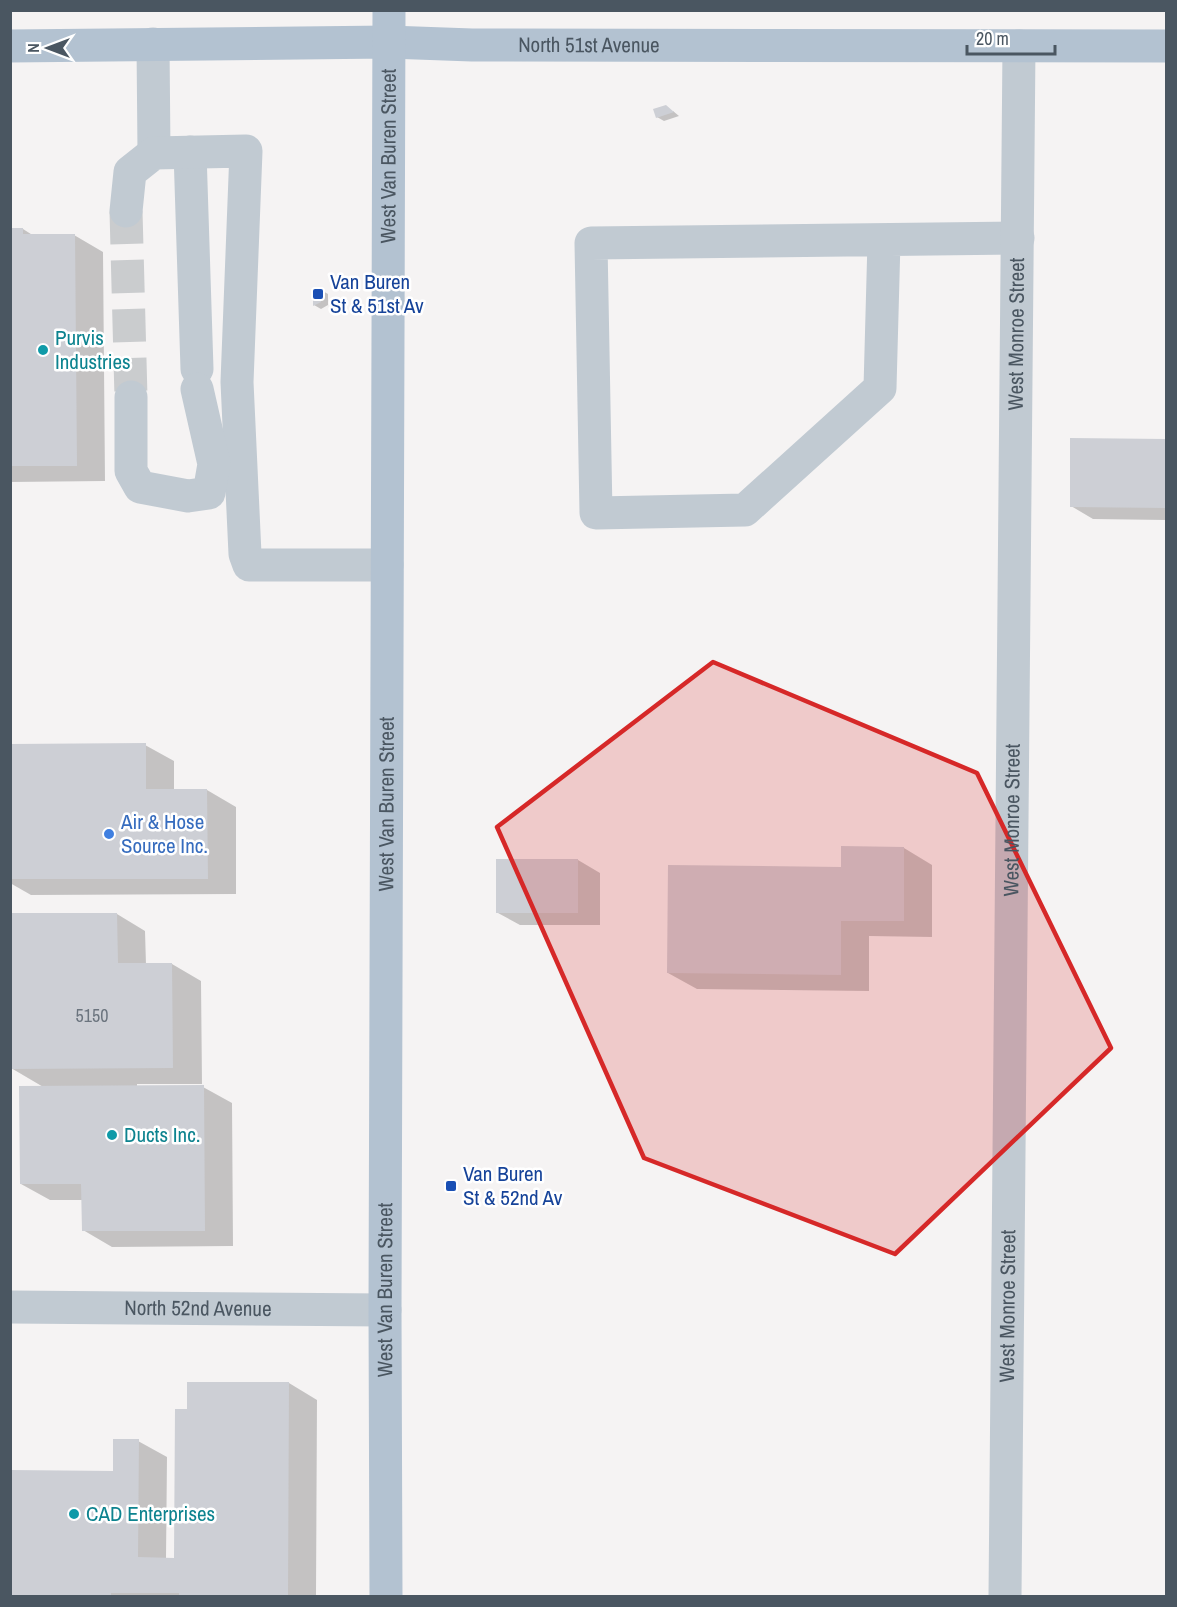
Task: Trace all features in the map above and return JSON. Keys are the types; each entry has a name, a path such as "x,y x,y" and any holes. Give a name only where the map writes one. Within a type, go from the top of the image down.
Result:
{"main road":[{"name":"North 51st Avenue","path":"10,46 153,44 389,26 472,45 1167,46"},
{"name":"West Van Buren Street","path":"386,1596 389,26"}],"street":[{"path":"153,44 154,153"},
{"name":"West Monroe Street","path":"1005,1596 1019,46"},
{"path":"126,211 130,172 154,153 246,151 237,382 244,554 249,565 387,565"},
{"path":"131,397 131,471 140,486 188,496 209,494 214,464 197,379 190,152"},
{"path":"884,241 880,388 745,510 596,513 591,243 1018,238"},
{"name":"North 52nd Avenue","path":"10,1308 385,1310"}],"highlighted area":[{"path":"713,662 977,773 1111,1048 895,1254 644,1158 497,827"}],"building":[{"path":"666,105 674,112 656,118 653,109"},
{"name":"Purvis Industries","path":"10,228 23,228 23,234 75,234 77,466 10,466"},
{"path":"313,289 321,289 321,302 313,306"},
{"path":"1070,438 1166,439 1166,508 1070,507"},
{"name":"Air & Hose Source Inc.","path":"146,743 146,789 207,789 208,879 10,879 10,744"},
{"path":"841,846 904,847 904,921 841,921 841,975 667,973 668,865 841,867"},
{"path":"496,859 578,859 578,913 496,913"},
{"path":"10,913 117,913 118,963 172,963 173,1068 10,1069"},
{"name":"Ducts Inc.","path":"204,1085 205,1231 82,1231 81,1184 20,1184 19,1086"},
{"name":"CAD Enterprises","path":"187,1382 289,1382 288,1596 179,1596 179,1593 111,1593 111,1596 10,1596 10,1470 113,1471 113,1439 139,1439 138,1557 174,1558 175,1409 187,1409"}],"tunnel":[{"path":"126,211 131,397"}],"place":[{"name":"Van Buren St & 51st Av","path":"318,294"},
{"name":"Purvis Industries","path":"43,350"},
{"name":"Air & Hose Source Inc.","path":"109,834"},
{"name":"Ducts Inc.","path":"112,1135"},
{"name":"Van Buren St & 52nd Av","path":"451,1186"},
{"name":"CAD Enterprises","path":"74,1514"}]}
